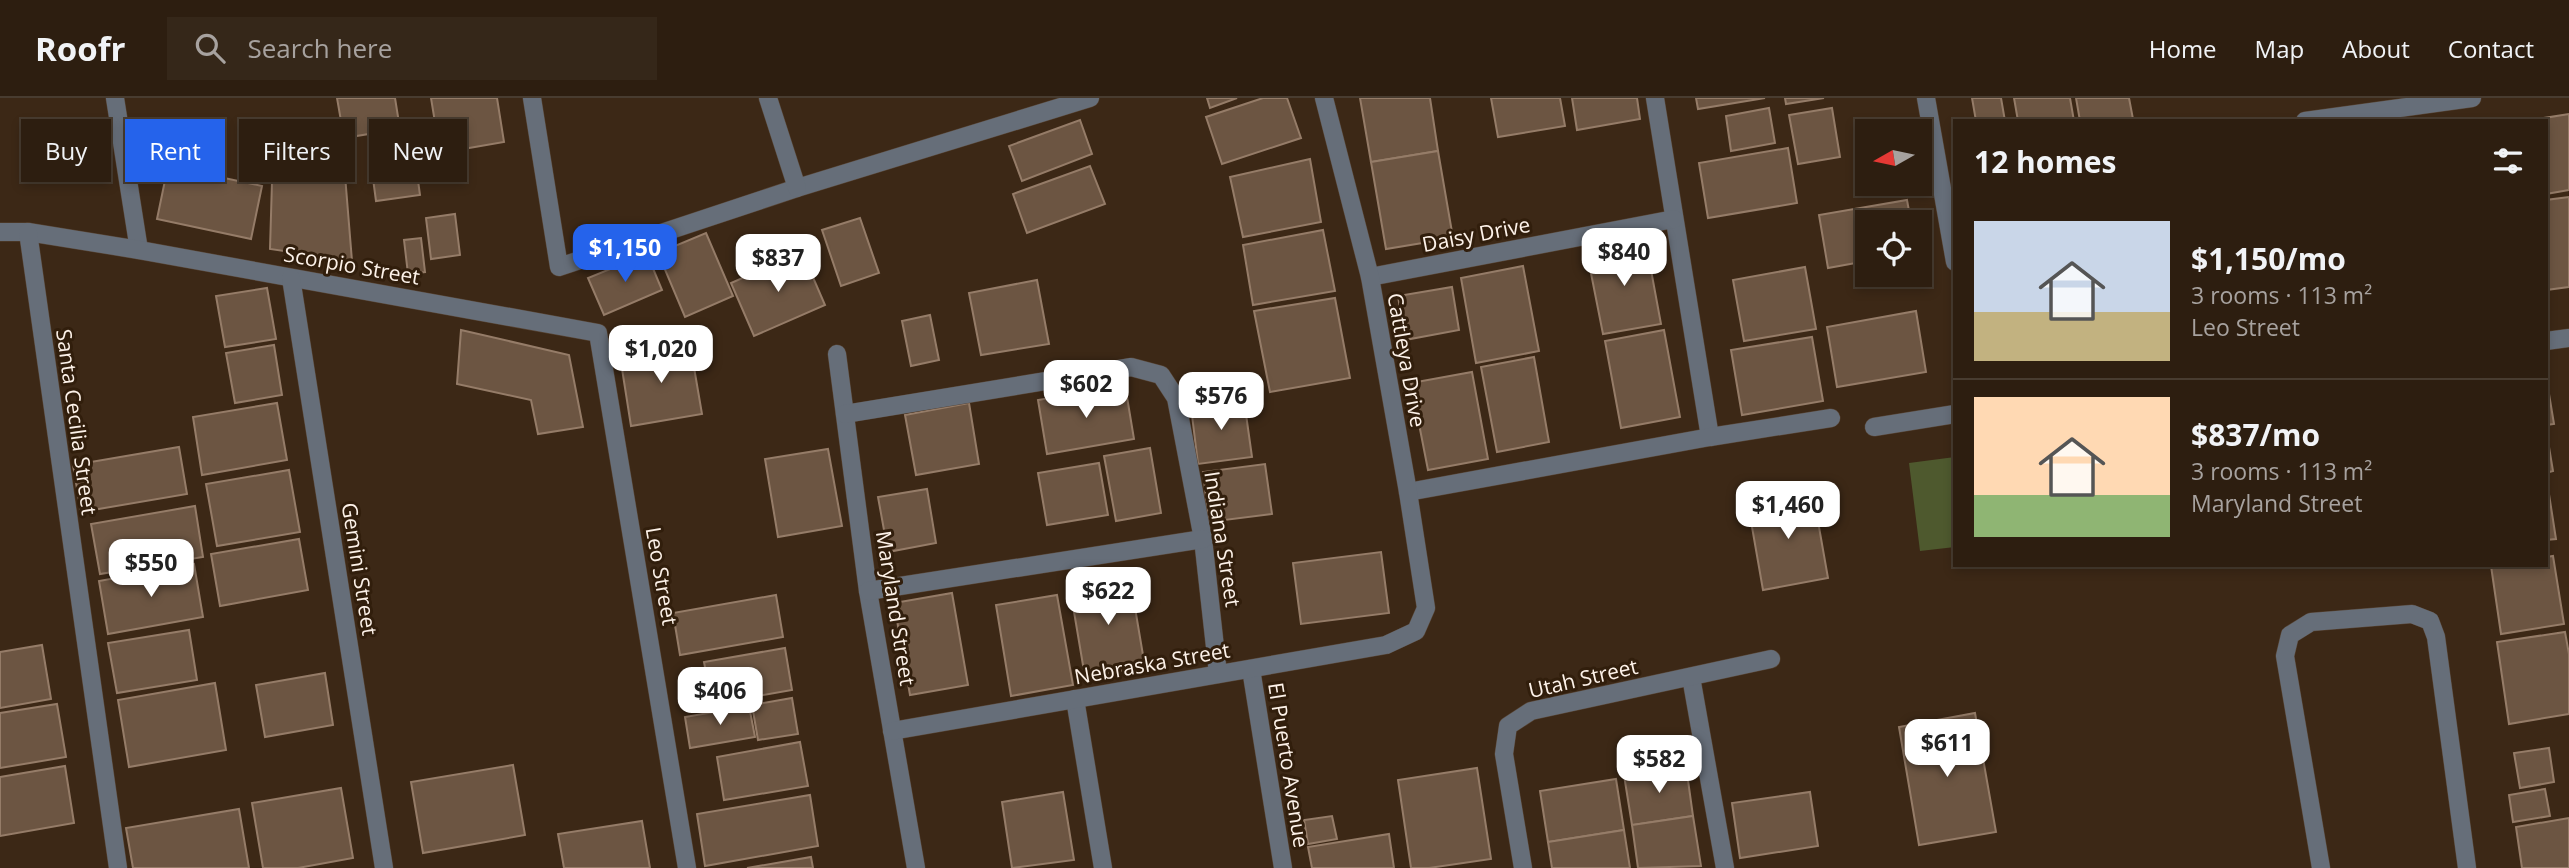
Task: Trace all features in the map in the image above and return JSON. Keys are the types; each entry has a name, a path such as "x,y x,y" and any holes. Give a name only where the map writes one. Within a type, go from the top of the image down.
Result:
{"street":[{"path":"116,98 139,250"},
{"path":"532,98 559,267 797,188 1090,98"},
{"path":"768,98 797,188"},
{"name":"Cattleya Drive","path":"1324,98 1370,277 1408,492 1426,608 1416,631"},
{"path":"1655,98 1710,437"},
{"path":"1926,98 1947,170 1953,239"},
{"path":"2320,119 2472,98"},
{"name":"Daisy Drive","path":"1370,277 1674,219"},
{"name":"Scorpio Street","path":"0,232 27,232 139,250 557,324"},
{"name":"Santa Cecilia Street","path":"27,232 118,868"},
{"name":"Gemini Street","path":"291,278 384,868"},
{"name":"Leo Street","path":"557,324 598,333 687,868"},
{"path":"2548,341 2569,338"},
{"name":"Maryland Street","path":"838,354 868,591 916,868"},
{"name":"Indiana Street","path":"845,414 1130,367 1161,375 1176,398 1203,539 1219,674"},
{"path":"1874,427 1953,414"},
{"path":"1408,492 1710,437 1831,418"},
{"path":"868,591 1203,539"},
{"path":"2320,868 2285,656 2290,635 2311,622 2412,614 2430,621 2435,637 2467,868"},
{"name":"Nebraska Street","path":"892,732 1386,645 1416,631"},
{"name":"Utah Street","path":"1524,868 1504,754 1508,726 1531,711 1771,659"},
{"name":"El Puerto Avenue","path":"1251,668 1283,868"},
{"path":"1691,677 1725,868"},
{"path":"1075,699 1103,868"}],"green space":[{"path":"1953,457 1953,547 1920,551 1909,463"}],"building":[{"path":"337,98 395,98 398,119 369,119 369,134 355,136 355,119 341,119"},
{"path":"431,98 497,98 504,142 467,148 467,119 434,119"},
{"path":"1207,98 1237,98 1210,108"},
{"path":"1263,98 1287,98 1301,138 1222,164 1206,117"},
{"path":"1360,98 1430,98 1438,151 1371,162"},
{"path":"1491,98 1560,98 1565,126 1498,137"},
{"path":"1572,98 1637,98 1640,119 1577,130"},
{"path":"1696,98 1765,98 1698,109"},
{"path":"1785,98 1824,98 1786,104"},
{"path":"1972,98 2001,98 2005,119 1976,119"},
{"path":"2014,98 2070,98 2074,119 2018,119"},
{"path":"2076,98 2129,98 2133,119 2080,119"},
{"path":"1769,108 1775,143 1731,151 1726,116"},
{"path":"1832,108 1840,157 1798,164 1789,115"},
{"path":"2569,114 2569,190 2548,194 2548,119 2538,119"},
{"path":"1080,120 1092,154 1022,181 1009,146"},
{"path":"1788,148 1797,203 1708,218 1699,163"},
{"path":"1438,151 1453,238 1386,249 1371,162"},
{"path":"1310,159 1321,222 1243,237 1230,177"},
{"path":"1090,166 1105,204 1027,233 1013,194"},
{"path":"225,178 262,186 251,239 157,219 165,182 225,182"},
{"path":"272,182 346,182 352,261 270,249"},
{"path":"373,182 418,182 420,195 376,201"},
{"path":"2569,197 2569,287 2548,290 2548,200"},
{"path":"1907,200 1909,210 1855,210 1855,263 1828,268 1819,215"},
{"path":"455,214 460,255 431,259 426,218"},
{"path":"860,218 879,273 841,286 822,230"},
{"path":"1323,230 1335,291 1253,305 1243,245"},
{"path":"706,233 733,296 685,317 658,253"},
{"path":"421,238 425,272 408,274 404,240"},
{"path":"1646,243 1661,324 1603,334 1587,253"},
{"path":"802,252 825,305 754,336 731,283"},
{"path":"647,254 662,290 604,315 588,278"},
{"path":"1523,266 1539,351 1476,363 1461,278"},
{"path":"1805,267 1816,329 1744,341 1733,280"},
{"path":"1037,280 1049,344 981,355 969,293"},
{"path":"1452,287 1459,330 1405,340 1398,296"},
{"path":"267,288 276,339 225,347 216,296"},
{"path":"1335,298 1350,378 1270,392 1254,311"},
{"path":"1916,311 1926,372 1837,387 1827,327"},
{"path":"930,315 939,360 911,366 902,321"},
{"path":"461,330 569,355 583,427 538,434 531,400 457,384"},
{"path":"1664,330 1680,417 1621,428 1605,341"},
{"path":"1812,337 1823,401 1742,415 1731,350"},
{"path":"690,344 702,414 631,426 620,356"},
{"path":"274,345 282,395 235,403 226,353"},
{"path":"1534,357 1549,442 1497,452 1481,367"},
{"path":"1472,372 1488,459 1428,470 1411,383"},
{"path":"1125,385 1134,439 1047,454 1038,400"},
{"path":"2548,388 2554,424 2548,425"},
{"path":"1244,400 1252,457 1198,464 1191,407"},
{"path":"277,403 287,460 202,475 193,417"},
{"path":"969,403 979,464 916,475 905,415"},
{"path":"2548,441 2553,471 2548,472"},
{"path":"179,447 187,494 81,512 73,465"},
{"path":"1150,448 1161,513 1116,521 1104,456"},
{"path":"828,449 842,526 778,537 765,459"},
{"path":"1099,463 1108,515 1047,525 1038,473"},
{"path":"1265,464 1272,514 1209,522 1203,472"},
{"path":"289,470 300,532 217,546 206,484"},
{"path":"2548,488 2556,539 2548,540"},
{"path":"927,489 936,543 888,552 878,497"},
{"path":"1813,493 1828,578 1763,590 1748,504"},
{"path":"195,506 203,557 100,574 91,524"},
{"path":"299,539 308,590 220,606 211,554"},
{"path":"1381,552 1389,613 1301,624 1293,563"},
{"path":"2553,556 2564,624 2501,634 2491,567 2548,567 2548,557"},
{"path":"194,564 203,617 108,634 99,581"},
{"path":"1130,578 1145,667 1085,677 1070,588"},
{"path":"952,593 968,685 910,695 894,603"},
{"path":"776,595 783,637 680,655 673,613"},
{"path":"1057,595 1073,685 1011,696 996,605"},
{"path":"189,630 197,680 117,693 108,643"},
{"path":"2565,632 2569,654 2569,714 2509,724 2497,642"},
{"path":"42,645 51,699 0,708 0,652"},
{"path":"785,648 792,690 712,704 704,662"},
{"path":"325,673 333,725 265,737 256,685"},
{"path":"215,683 226,750 129,767 118,700"},
{"path":"792,698 798,734 758,740 752,705"},
{"path":"57,704 66,757 0,768 0,713"},
{"path":"749,706 755,737 690,748 685,717"},
{"path":"1975,713 1996,832 1919,845 1899,727"},
{"path":"800,742 808,786 724,800 717,757"},
{"path":"2549,748 2554,782 2520,788 2514,753"},
{"path":"513,765 525,835 423,853 411,782"},
{"path":"65,766 74,823 0,836 0,777"},
{"path":"1686,766 1693,816 1632,825 1624,775"},
{"path":"1477,768 1491,859 1411,868 1398,780"},
{"path":"1616,779 1624,830 1548,842 1540,791"},
{"path":"341,788 353,858 298,868 263,868 252,803"},
{"path":"2545,789 2550,816 2513,822 2509,795"},
{"path":"1063,792 1074,860 1012,868 1002,802"},
{"path":"1810,792 1818,846 1740,858 1732,803"},
{"path":"810,795 818,846 705,866 697,814"},
{"path":"239,809 249,868 133,868 126,828"},
{"path":"1332,816 1337,839 1308,844 1304,820"},
{"path":"1693,816 1701,866 1638,868 1632,825"},
{"path":"2569,818 2569,868 2522,868 2516,827"},
{"path":"642,821 650,868 564,868 558,834"},
{"path":"1624,830 1630,868 1552,868 1548,842"},
{"path":"1389,834 1394,868 1312,868 1308,847"},
{"path":"811,857 813,868 747,868"}]}
